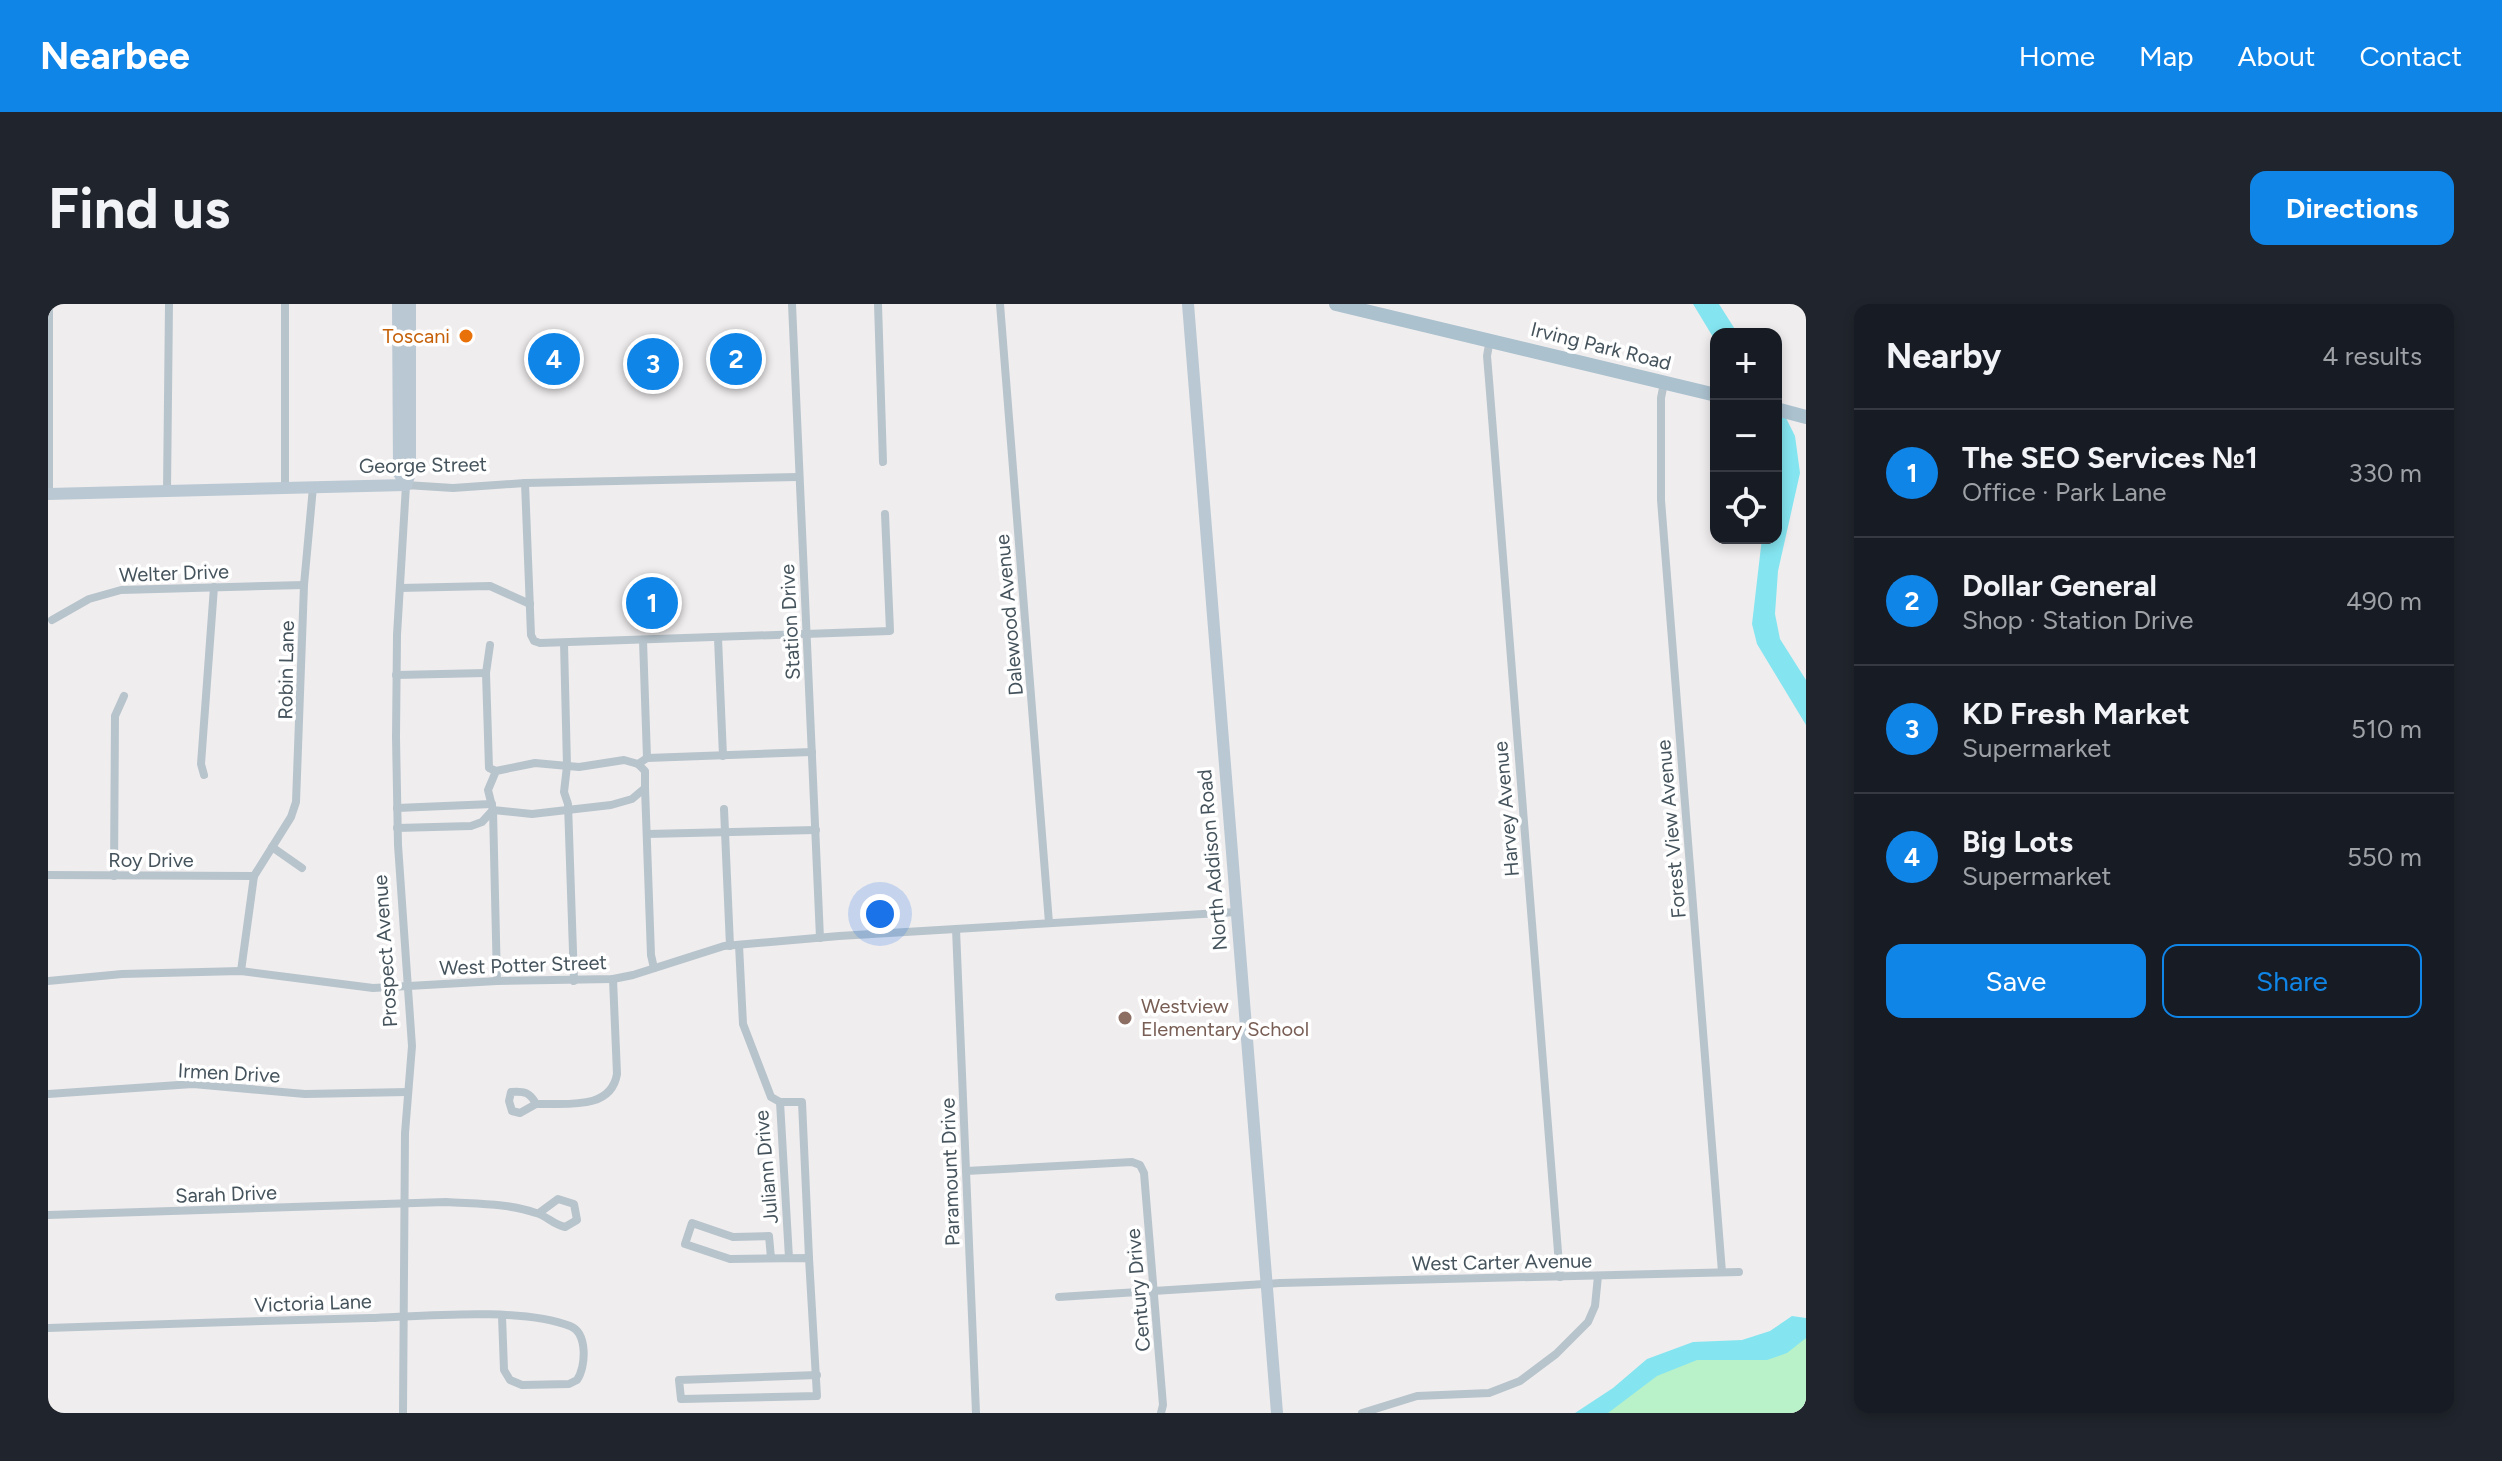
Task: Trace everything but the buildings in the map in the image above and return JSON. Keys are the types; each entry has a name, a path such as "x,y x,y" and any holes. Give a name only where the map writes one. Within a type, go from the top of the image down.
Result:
{"main road":[{"name":"Irving Park Road","path":"1336,304 1710,394"}],"street":[{"path":"49,304 49,494"},
{"path":"167,491 169,304"},
{"path":"285,304 285,487"},
{"name":"Prospect Avenue","path":"398,304 399,473 406,485"},
{"name":"Prospect Avenue","path":"403,1413 405,1119 412,1046 397,828 396,675 406,485 410,473 410,304"},
{"name":"Station Drive","path":"792,304 820,938"},
{"path":"878,304 883,462"},
{"name":"Dalewood Avenue","path":"1000,304 1049,923"},
{"name":"North Addison Road","path":"1188,304 1277,1413"},
{"name":"Harvey Avenue","path":"1490,339 1488,368 1560,1277"},
{"name":"Forest View Avenue","path":"1664,383 1660,424 1661,500 1722,1272"},
{"name":"George Street","path":"49,494 406,485 453,488 525,483 798,477"},
{"path":"525,483 531,635 534,641 564,643 890,631 885,514"},
{"name":"Robin Lane","path":"241,971 254,876 291,817 298,793 304,585 313,487"},
{"name":"Welter Drive","path":"49,621 111,591 304,585"},
{"path":"400,588 490,586 530,604"},
{"path":"204,775 201,764 214,587"},
{"path":"718,638 723,756"},
{"path":"643,640 647,758"},
{"path":"564,643 567,766 564,792 568,810 574,981"},
{"path":"490,645 486,673 489,768 496,771 535,763 579,767 624,760 638,764 645,771 651,955 654,968"},
{"path":"396,675 486,673"},
{"path":"114,876 115,716 124,696"},
{"path":"638,764 647,758 812,752"},
{"path":"496,771 488,790 493,807 497,981"},
{"path":"397,808 493,807 532,814 611,805 632,799 645,788"},
{"path":"397,828 471,826 482,822 493,807"},
{"name":"Juliann Drive","path":"724,809 743,1024 771,1097 780,1102 789,1258"},
{"path":"647,834 816,830"},
{"path":"272,847 302,868"},
{"name":"Roy Drive","path":"48,875 254,876"},
{"name":"West Potter Street","path":"48,981 122,974 241,971 373,988 613,979 734,945 1236,912"},
{"name":"Paramount Drive","path":"956,929 976,1413"},
{"path":"536,1104 597,1100 613,1087 617,1074 613,979"},
{"name":"Irmen Drive","path":"48,1094 193,1084 305,1094 408,1092"},
{"path":"780,1102 802,1102 817,1375 817,1396 681,1399 679,1380 817,1375"},
{"name":"Century Drive","path":"966,1171 1132,1162 1140,1165 1144,1173 1163,1405 1161,1413"},
{"name":"Sarah Drive","path":"48,1215 404,1203 496,1205 539,1213 551,1223 565,1227 577,1220 574,1204 558,1199 539,1213"},
{"path":"771,1258 769,1236 733,1237 692,1223 685,1244 730,1259 809,1258"},
{"name":"West Carter Avenue","path":"1059,1297 1266,1284 1739,1272"},
{"path":"1362,1413 1417,1396 1489,1393 1520,1381 1556,1354 1588,1322 1595,1306 1598,1276"},
{"name":"Victoria Lane","path":"48,1328 403,1316 502,1316 542,1320 570,1326 577,1331 582,1343 583,1365 577,1380 569,1384 522,1385 510,1380 504,1370 502,1316"}],"green space":[{"path":"1806,1332 1806,1413 1588,1413 1675,1360"}],"water":[{"path":"1693,304 1719,304 1734,328 1710,328 1710,332"},
{"path":"1782,410 1795,436 1800,473 1778,571 1775,614 1780,639 1806,680 1806,725 1757,644 1752,624 1761,544 1782,544"},
{"path":"1792,1316 1806,1318 1806,1338 1787,1353 1767,1360 1697,1360 1657,1376 1608,1413 1575,1413 1613,1388 1647,1359 1693,1342 1742,1340 1770,1331"}],"place":[{"name":"Toscani","path":"466,336"},
{"name":"Big Lots","path":"554,359"},
{"name":"Dollar General","path":"736,359"},
{"name":"KD Fresh Market","path":"653,364"},
{"name":"The SEO Services №1","path":"652,603"},
{"name":"Westview Elementary School","path":"1125,1018"}]}
